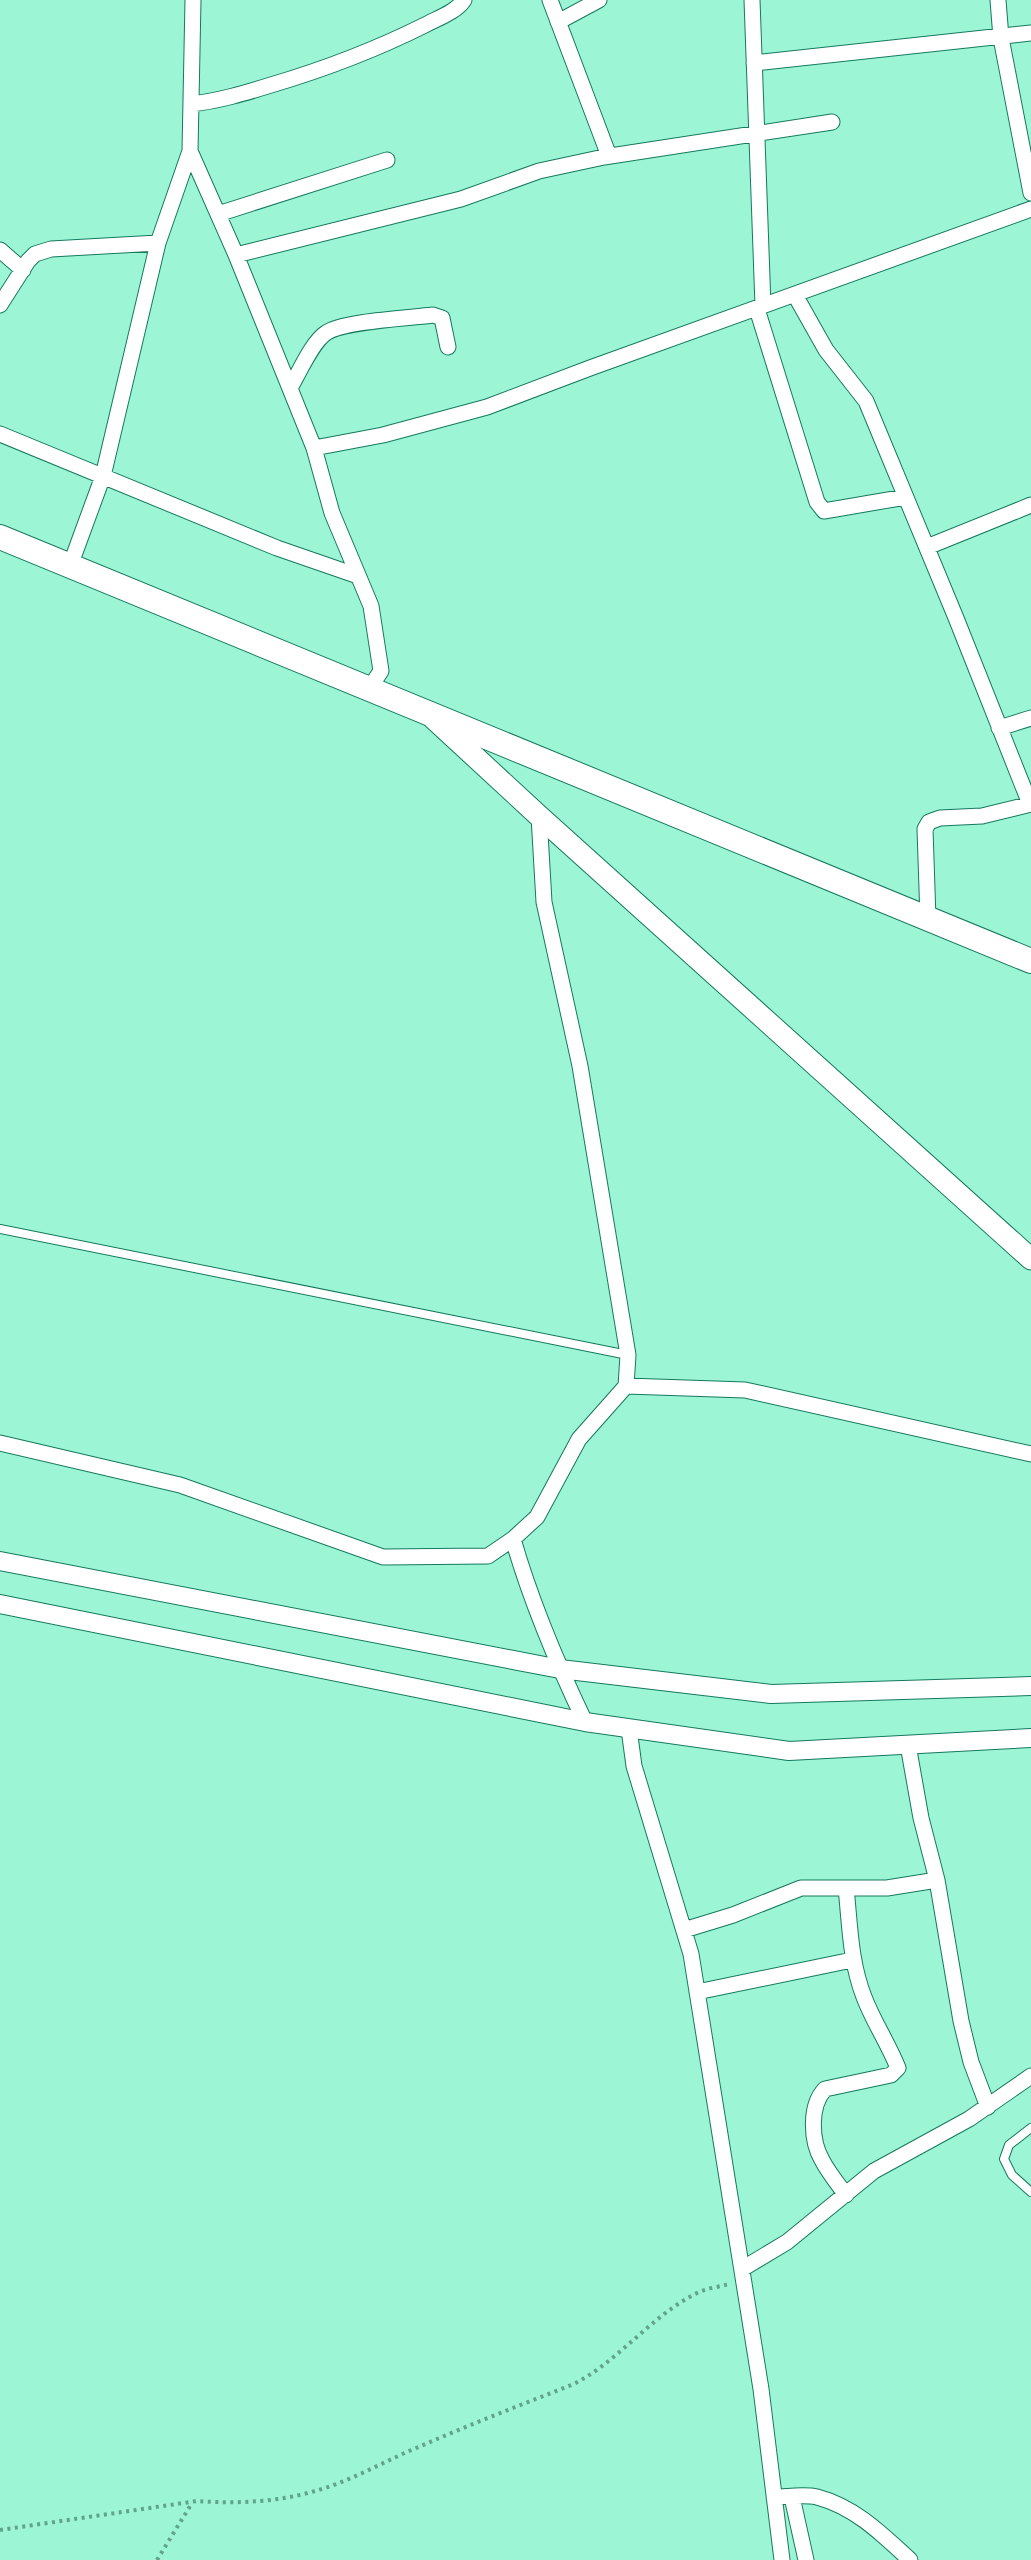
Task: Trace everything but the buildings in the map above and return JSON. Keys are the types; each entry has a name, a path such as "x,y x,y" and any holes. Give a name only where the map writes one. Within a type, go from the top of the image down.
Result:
{"main road":[{"path":"0,537 1031,961"},
{"path":"429,713 539,816 1031,1259"}],"street":[{"path":"70,566 103,476 158,243 190,151 193,0"},
{"path":"191,104 217,101 325,69 357,57 378,49 449,12 464,0"},
{"path":"550,0 609,156"},
{"path":"558,22 599,0"},
{"path":"752,0 760,308 817,502 824,511 906,496"},
{"path":"998,0 1001,38 1031,193"},
{"path":"754,63 1031,33"},
{"path":"236,255 461,199 540,171 609,156 832,122"},
{"path":"190,151 236,255 314,447 332,513 371,606 381,671 369,688"},
{"path":"218,214 387,160"},
{"path":"314,447 383,435 487,407 1031,209"},
{"path":"0,305 35,254 51,249 158,243"},
{"path":"0,250 23,270"},
{"path":"795,295 826,350 866,401 1030,804 982,816 940,818 929,822 925,829 928,919"},
{"path":"290,388 321,337 346,326 433,315 442,318 448,347"},
{"path":"0,434 277,548 358,576"},
{"path":"927,547 1031,505"},
{"path":"999,728 1031,718"},
{"path":"0,1443 180,1485 383,1557 488,1556 513,1539 537,1517 579,1438 626,1386 628,1355 580,1066 544,902 539,816"},
{"path":"626,1386 745,1390 1031,1454"},
{"path":"513,1539 522,1570 560,1669 585,1722"},
{"path":"0,1561 560,1669 771,1694 1031,1686"},
{"path":"0,1604 585,1722 789,1751 1031,1738"},
{"path":"629,1729 634,1766 691,1954 698,1992 761,2389 782,2560"},
{"path":"908,1745 921,1818 937,1880 971,2062 988,2107"},
{"path":"684,1930 733,1915 801,1888 888,1888 937,1880"},
{"path":"846,1888 852,1960 864,1999 883,2033 898,2068 891,2075 825,2089 815,2105 816,2144 821,2160 846,2195"},
{"path":"698,1992 852,1960"},
{"path":"743,2275 874,2171 988,2107 1031,2076"},
{"path":"774,2497 815,2497 855,2513 876,2528 910,2560"},
{"path":"792,2497 806,2560"}],"lane":[{"path":"0,1229 628,1355"},
{"path":"1031,2128 1009,2145 1004,2159 1012,2175 1031,2192"}],"path":[{"path":"0,2530 192,2502 254,2501 293,2497 326,2487 421,2445 574,2384 595,2373 672,2308 699,2292 743,2275"},
{"path":"157,2560 192,2502"}]}
